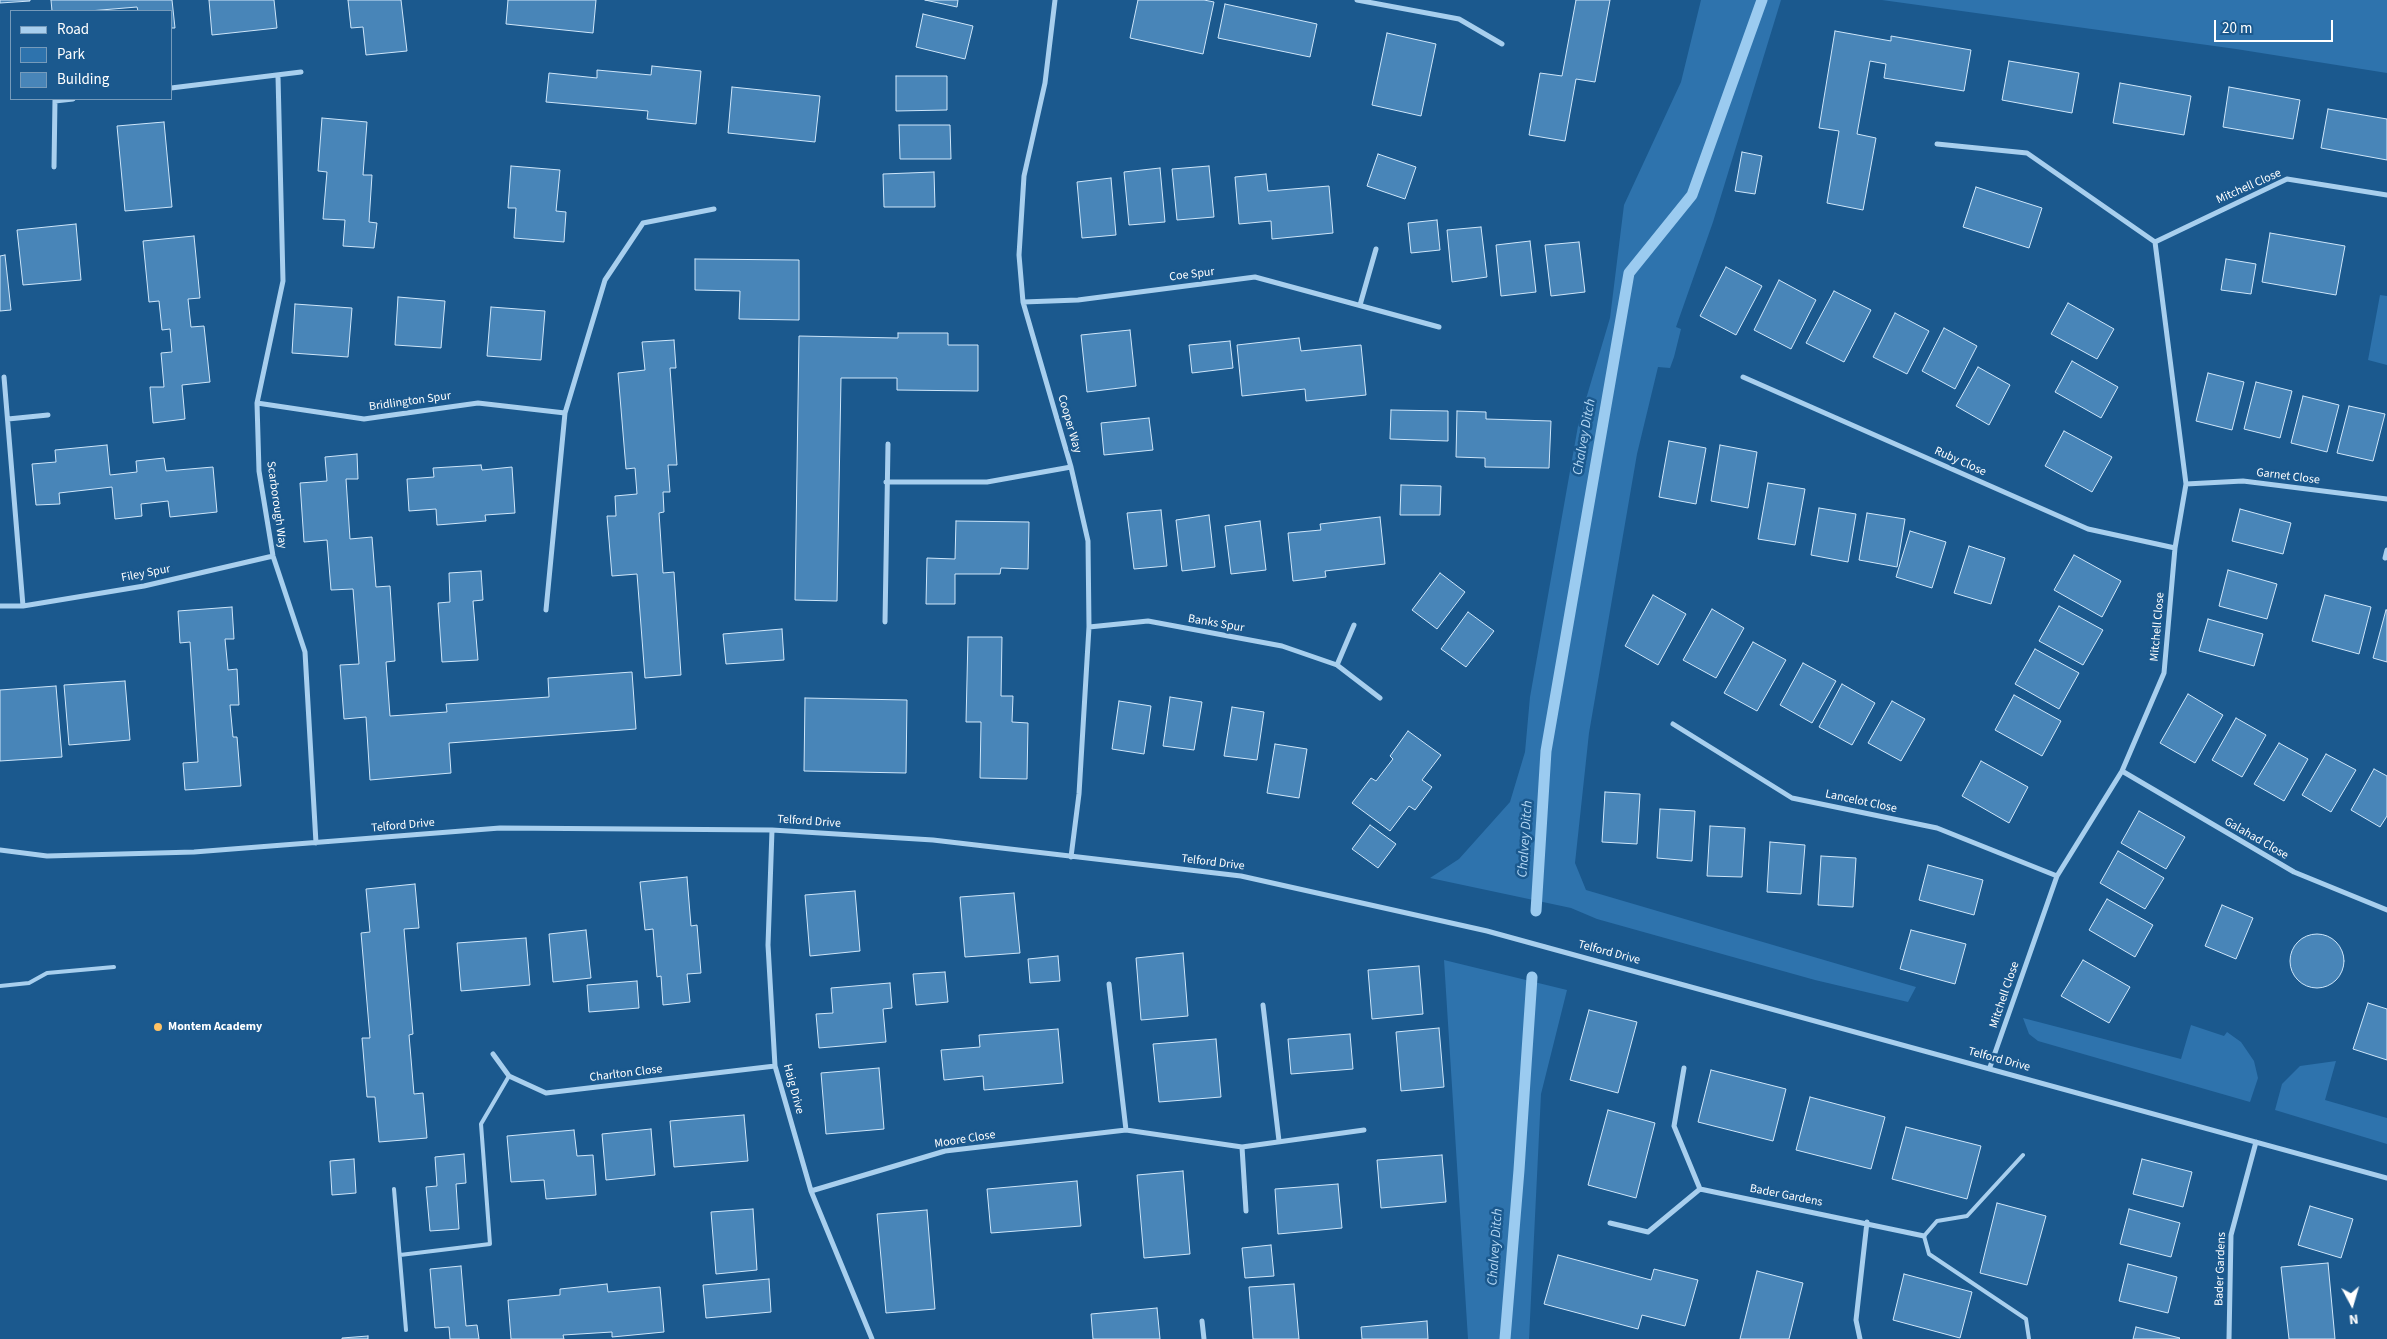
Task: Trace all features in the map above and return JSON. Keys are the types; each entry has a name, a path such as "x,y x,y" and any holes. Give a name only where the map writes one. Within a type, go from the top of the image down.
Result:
{"street":[{"name":"Cooper Way","path":"1055,0 1045,83 1024,176 1020,255 1023,302 1071,467 1088,541 1089,627 1079,794 1071,857"},
{"path":"1357,0 1460,19 1502,44"},
{"path":"172,88 301,72"},
{"name":"Scarborough Way","path":"278,76 282,281 257,402 259,471 273,556 304,652 316,843"},
{"path":"54,167 55,100"},
{"path":"1937,144 2027,153 2155,242"},
{"name":"Mitchell Close","path":"1990,1068 2057,876 2122,771 2164,673 2175,548 2186,484 2155,242 2287,179 2387,195"},
{"path":"546,610 566,413 605,280 643,223 714,209"},
{"path":"1360,305 1376,248"},
{"name":"Coe Spur","path":"1023,302 1078,300 1255,277 1439,327"},
{"path":"4,377 23,606"},
{"name":"Ruby Close","path":"1743,377 2088,529 2175,548"},
{"name":"Bridlington Spur","path":"257,402 364,418 478,402 566,413"},
{"path":"8,420 48,415"},
{"path":"885,622 888,444"},
{"path":"886,482 988,482 1071,467"},
{"name":"Garnet Close","path":"2186,484 2243,481 2387,499"},
{"path":"2385,558 2387,550"},
{"name":"Filey Spur","path":"0,606 23,606 144,586 273,556"},
{"name":"Banks Spur","path":"1089,627 1148,621 1282,646 1337,665 1380,698"},
{"path":"1337,665 1354,625"},
{"name":"Lancelot Close","path":"1673,724 1792,798 1937,828 2057,876"},
{"name":"Galahad Close","path":"2122,771 2294,872 2387,910"},
{"name":"Telford Drive","path":"0,850 47,856 194,852 500,828 772,830 933,840 1241,876 1487,931 2387,1178"},
{"name":"Haig Drive","path":"772,830 768,945 775,1066 811,1191 872,1339"},
{"path":"1109,984 1126,1130"},
{"path":"1263,1005 1280,1142"},
{"name":"Charlton Close","path":"493,1054 509,1076 546,1093 775,1066"},
{"path":"1610,1223 1648,1232 1700,1189 1674,1126 1684,1068"},
{"name":"Moore Close","path":"811,1191 945,1151 1126,1130 1242,1147 1364,1130"},
{"name":"Bader Gardens","path":"2229,1339 2230,1235 2256,1142"},
{"path":"1242,1147 1246,1211"},
{"name":"Bader Gardens","path":"1700,1189 1867,1222 1924,1236"},
{"path":"1860,1339 1856,1320 1867,1222"},
{"path":"1202,1321 1204,1339"}],"lane":[{"path":"0,986 29,983 47,973 114,967"},
{"path":"400,1255 490,1244 481,1124 509,1076"},
{"path":"2023,1155 1967,1216 1937,1221 1924,1236 1930,1254 2026,1319 2029,1339"},
{"path":"394,1190 406,1330"}],"green space":[{"path":"1701,0 1781,0 1713,222 1676,327 1681,329 1674,357 1670,368 1658,367 1637,454 1589,733 1575,863 1586,890 1916,987 1908,1002 1815,980 1597,919 1571,908 1430,878 1459,859 1510,802 1525,752 1530,697 1578,426 1610,318 1624,205 1681,82"},
{"path":"1882,0 2387,0 2387,73 2236,49"},
{"path":"2380,295 2387,296 2387,365 2368,360"},
{"path":"1444,960 1567,990 1541,1094 1529,1339 1468,1339"},
{"path":"2023,1018 2181,1059 2191,1025 2224,1036 2227,1032 2241,1042 2254,1061 2258,1078 2250,1102 2038,1041 2029,1034"},
{"path":"2336,1061 2325,1100 2387,1118 2387,1144 2275,1110 2282,1084 2300,1066"}],"building":[{"path":"0,0 30,0 30,1 0,3"},
{"path":"51,0 172,0 175,28 172,28 172,10 138,10 137,7 101,10 52,10"},
{"path":"209,0 274,0 277,28 212,35"},
{"path":"348,0 401,0 407,51 366,55 363,27 351,28"},
{"path":"508,0 596,0 593,33 506,24"},
{"path":"925,0 958,0 957,7"},
{"path":"1138,0 1204,0 1214,2 1203,54 1130,38"},
{"path":"1576,0 1610,0 1595,82 1576,79 1565,141 1529,135 1540,73 1562,76"},
{"path":"1225,4 1317,24 1310,57 1218,38"},
{"path":"923,14 973,26 965,59 916,47"},
{"path":"1835,31 1891,41 1891,36 1971,50 1964,91 1884,78 1886,64 1870,61 1857,134 1876,138 1863,210 1827,203 1839,131 1819,128"},
{"path":"1387,33 1436,44 1421,116 1372,105"},
{"path":"2009,61 2079,73 2072,113 2002,100"},
{"path":"652,66 701,71 696,124 647,119 648,111 546,102 549,73 597,78 597,70 651,75"},
{"path":"896,76 947,76 947,110 896,111"},
{"path":"2120,83 2191,96 2184,135 2113,123"},
{"path":"732,87 820,96 815,142 728,133"},
{"path":"2229,87 2300,100 2293,139 2223,127"},
{"path":"2328,109 2387,119 2387,160 2321,148"},
{"path":"322,118 367,122 363,175 372,175 369,222 377,223 374,248 343,246 345,220 323,219 327,172 318,171"},
{"path":"164,122 172,207 125,211 117,126"},
{"path":"899,125 950,125 951,159 900,159"},
{"path":"1742,152 1762,156 1755,194 1735,191"},
{"path":"1378,154 1416,167 1405,199 1367,186"},
{"path":"511,166 560,170 556,211 566,212 564,242 514,238 516,208 508,208"},
{"path":"1209,166 1214,217 1177,220 1172,169"},
{"path":"1160,168 1165,222 1129,225 1124,172"},
{"path":"934,172 935,207 884,207 883,174"},
{"path":"1266,174 1268,191 1329,186 1333,233 1272,239 1271,221 1239,224 1235,177"},
{"path":"1111,178 1116,235 1082,238 1077,182"},
{"path":"1976,187 2042,208 2029,248 1963,227"},
{"path":"1437,220 1440,250 1411,253 1408,223"},
{"path":"76,224 81,280 23,285 17,230"},
{"path":"1481,227 1487,277 1452,282 1447,230"},
{"path":"2270,233 2345,246 2336,295 2262,282"},
{"path":"194,236 200,298 188,299 191,327 204,326 210,382 182,385 185,419 153,423 150,387 164,387 161,353 172,352 170,329 162,330 159,301 149,302 143,241"},
{"path":"1530,241 1536,292 1501,296 1496,245"},
{"path":"1579,242 1585,292 1551,296 1545,245"},
{"path":"5,255 11,310 0,311 0,256"},
{"path":"695,259 799,260 799,320 739,319 740,291 695,290"},
{"path":"2226,259 2256,264 2251,294 2221,290"},
{"path":"1726,267 1762,286 1736,335 1700,316"},
{"path":"1779,280 1816,300 1791,349 1754,330"},
{"path":"1834,291 1871,310 1844,362 1806,343"},
{"path":"398,297 445,301 441,348 395,345"},
{"path":"2068,303 2114,329 2097,359 2051,334"},
{"path":"295,304 352,308 348,357 292,353"},
{"path":"491,307 545,311 541,360 487,356"},
{"path":"1895,313 1929,331 1907,374 1873,357"},
{"path":"1944,328 1977,346 1955,389 1922,371"},
{"path":"1130,330 1136,386 1087,392 1081,335"},
{"path":"898,333 948,333 948,345 978,345 978,391 897,390 897,378 841,378 837,601 795,600 799,336 898,338"},
{"path":"1299,338 1301,351 1361,345 1366,395 1306,401 1305,389 1242,396 1237,345"},
{"path":"674,340 676,368 670,368 677,465 668,465 670,492 663,492 664,512 659,513 663,573 674,572 681,675 645,678 637,574 612,576 607,516 616,516 615,496 637,494 635,468 626,469 618,373 645,370 642,342"},
{"path":"1230,341 1233,368 1192,373 1189,345"},
{"path":"2072,361 2118,387 2101,418 2055,392"},
{"path":"1978,367 2010,385 1989,425 1956,406"},
{"path":"2208,373 2244,382 2232,430 2196,421"},
{"path":"2256,382 2292,391 2280,438 2244,429"},
{"path":"2303,396 2339,405 2327,452 2291,443"},
{"path":"2349,406 2385,414 2373,461 2337,453"},
{"path":"1391,410 1448,411 1448,441 1390,439"},
{"path":"1457,411 1486,412 1486,419 1551,421 1549,468 1485,467 1485,458 1456,457"},
{"path":"1149,418 1153,450 1104,455 1101,423"},
{"path":"2064,431 2112,457 2092,492 2045,466"},
{"path":"1669,441 1706,448 1696,504 1659,497"},
{"path":"107,445 110,475 137,472 136,461 164,458 166,471 213,467 217,512 170,517 168,501 141,504 142,516 115,519 112,487 59,493 60,504 36,505 32,464 56,462 55,450"},
{"path":"1720,445 1757,452 1748,508 1711,501"},
{"path":"357,454 358,479 346,479 350,539 372,537 376,587 390,586 395,661 386,662 390,716 447,712 446,704 549,697 548,678 632,672 636,729 449,743 451,773 370,780 366,717 344,719 340,665 359,664 353,589 331,590 327,540 304,542 300,483 327,481 325,457"},
{"path":"481,465 482,470 512,467 515,513 485,515 486,521 437,525 436,509 409,511 407,479 434,477 433,468"},
{"path":"1768,483 1805,489 1795,545 1758,539"},
{"path":"1401,485 1441,486 1440,515 1400,515"},
{"path":"1819,508 1856,514 1848,562 1811,555"},
{"path":"2240,509 2291,523 2283,554 2232,541"},
{"path":"1161,510 1167,566 1134,569 1127,513"},
{"path":"1867,513 1905,519 1897,567 1859,560"},
{"path":"1209,515 1215,567 1182,571 1176,520"},
{"path":"1380,517 1385,564 1325,571 1326,577 1293,581 1288,533 1321,530 1320,524"},
{"path":"956,521 1029,522 1028,569 1001,568 1000,574 955,574 955,604 926,604 927,558 955,559"},
{"path":"1260,521 1266,570 1231,574 1225,526"},
{"path":"1910,531 1946,542 1932,588 1896,577"},
{"path":"1969,546 2005,558 1991,604 1954,593"},
{"path":"2074,555 2121,581 2102,617 2054,590"},
{"path":"2228,570 2277,584 2267,619 2219,606"},
{"path":"481,571 483,600 473,601 478,660 442,662 438,603 450,602 449,573"},
{"path":"1440,573 1465,592 1437,629 1412,610"},
{"path":"1653,595 1686,614 1658,665 1625,646"},
{"path":"2325,595 2371,607 2359,654 2312,641"},
{"path":"2059,606 2103,630 2083,665 2039,641"},
{"path":"232,607 234,639 225,639 228,670 237,669 239,705 230,705 233,737 237,737 241,786 185,790 183,763 198,762 190,642 180,643 178,611"},
{"path":"1712,609 1744,628 1716,678 1683,660"},
{"path":"2387,610 2387,662 2373,658"},
{"path":"1468,612 1494,631 1466,667 1441,649"},
{"path":"2208,619 2263,634 2254,666 2199,651"},
{"path":"782,629 784,660 726,664 723,634"},
{"path":"968,637 1002,637 1001,696 1013,696 1012,722 1028,723 1027,779 980,778 981,722 966,722"},
{"path":"1753,642 1786,660 1757,711 1724,693"},
{"path":"2035,649 2079,673 2059,709 2015,684"},
{"path":"1803,663 1836,681 1812,723 1780,705"},
{"path":"125,681 130,740 69,745 64,685"},
{"path":"1842,684 1875,703 1852,745 1819,727"},
{"path":"56,686 62,757 0,761 0,690"},
{"path":"2188,694 2223,715 2195,763 2160,743"},
{"path":"2014,695 2061,721 2042,756 1995,730"},
{"path":"1170,697 1202,702 1194,750 1163,746"},
{"path":"805,698 907,700 906,773 804,771"},
{"path":"1119,701 1151,706 1144,754 1112,749"},
{"path":"1892,701 1925,719 1901,761 1868,743"},
{"path":"1232,707 1264,712 1257,760 1224,756"},
{"path":"2236,718 2266,735 2242,777 2212,760"},
{"path":"1408,731 1441,755 1422,780 1432,787 1415,810 1409,806 1390,831 1352,803 1371,778 1376,781 1393,759 1390,756"},
{"path":"2279,743 2308,759 2284,801 2254,784"},
{"path":"1275,744 1307,749 1299,798 1267,793"},
{"path":"2326,754 2356,770 2331,812 2302,795"},
{"path":"1981,761 2028,787 2009,823 1962,796"},
{"path":"2374,769 2387,776 2387,816 2380,827 2351,810"},
{"path":"1605,792 1640,794 1637,844 1602,842"},
{"path":"1660,809 1695,811 1692,861 1657,858"},
{"path":"2139,811 2185,837 2166,869 2121,843"},
{"path":"1370,825 1396,844 1378,868 1352,849"},
{"path":"1710,826 1745,828 1742,877 1707,876"},
{"path":"1770,842 1805,845 1801,894 1767,892"},
{"path":"2118,851 2164,878 2145,909 2100,883"},
{"path":"1821,856 1856,858 1853,907 1818,905"},
{"path":"1928,865 1983,880 1974,915 1919,900"},
{"path":"687,877 691,926 697,925 701,973 687,974 690,1002 663,1005 661,976 657,977 653,929 645,930 640,882"},
{"path":"415,884 419,928 404,929 413,1034 409,1035 414,1094 423,1093 427,1138 379,1142 375,1097 367,1097 362,1038 370,1038 361,933 370,932 366,889"},
{"path":"855,891 860,951 810,956 805,895"},
{"path":"1014,893 1020,953 965,957 960,897"},
{"path":"2107,899 2153,925 2135,957 2089,930"},
{"path":"2222,905 2253,918 2236,959 2205,946"},
{"path":"586,930 591,978 553,982 549,934"},
{"path":"1911,930 1966,944 1955,984 1900,969"},
{"path":"2317,934 2327,936 2336,942 2342,951 2344,961 2342,971 2336,980 2327,986 2317,988 2307,986 2298,980 2292,971 2290,961 2292,951 2298,942 2307,936"},
{"path":"526,938 530,985 461,991 457,943"},
{"path":"1183,953 1188,1016 1141,1020 1136,958"},
{"path":"1058,956 1060,981 1030,983 1028,959"},
{"path":"2083,960 2130,987 2109,1023 2061,996"},
{"path":"1419,966 1423,1014 1372,1019 1368,970"},
{"path":"945,972 948,1002 916,1005 913,974"},
{"path":"637,981 639,1008 589,1012 587,985"},
{"path":"890,983 892,1008 883,1009 886,1042 819,1048 816,1014 833,1013 831,988"},
{"path":"2368,1003 2387,1009 2387,1060 2353,1049"},
{"path":"1589,1010 1637,1022 1618,1093 1570,1080"},
{"path":"1439,1028 1444,1087 1401,1091 1396,1032"},
{"path":"1058,1029 1063,1083 984,1090 983,1076 944,1080 941,1050 980,1047 979,1035"},
{"path":"1350,1034 1353,1069 1291,1074 1288,1039"},
{"path":"1216,1039 1221,1097 1159,1102 1153,1044"},
{"path":"879,1068 884,1129 826,1134 821,1073"},
{"path":"1711,1070 1786,1089 1773,1141 1698,1122"},
{"path":"1810,1097 1885,1117 1871,1169 1796,1150"},
{"path":"1608,1110 1655,1123 1636,1198 1588,1185"},
{"path":"744,1115 748,1161 674,1167 670,1121"},
{"path":"1906,1127 1981,1146 1967,1199 1892,1179"},
{"path":"651,1129 655,1175 606,1180 602,1134"},
{"path":"574,1130 577,1156 593,1155 596,1195 546,1199 544,1180 511,1182 507,1136"},
{"path":"464,1154 466,1183 456,1184 459,1229 430,1231 426,1187 437,1186 435,1157"},
{"path":"1442,1155 1446,1202 1381,1208 1377,1160"},
{"path":"354,1159 356,1193 332,1195 330,1161"},
{"path":"2142,1159 2192,1172 2183,1207 2133,1194"},
{"path":"1183,1171 1190,1254 1144,1258 1137,1175"},
{"path":"1077,1181 1081,1226 991,1233 987,1189"},
{"path":"1338,1184 1342,1228 1278,1234 1275,1189"},
{"path":"1997,1203 2046,1216 2027,1285 1980,1273"},
{"path":"2310,1206 2353,1219 2341,1258 2298,1245"},
{"path":"753,1209 757,1270 716,1274 711,1212"},
{"path":"2129,1209 2180,1223 2171,1257 2120,1244"},
{"path":"927,1210 935,1309 886,1313 877,1214"},
{"path":"1271,1245 1274,1276 1245,1278 1242,1248"},
{"path":"1558,1255 1651,1280 1654,1269 1698,1280 1685,1326 1642,1315 1638,1329 1544,1304"},
{"path":"2328,1263 2335,1339 2289,1339 2281,1267"},
{"path":"2128,1264 2177,1277 2168,1313 2119,1301"},
{"path":"461,1266 466,1326 477,1325 479,1339 450,1339 449,1327 435,1328 430,1269"},
{"path":"1757,1271 1803,1283 1789,1339 1740,1339"},
{"path":"1904,1274 1972,1292 1960,1338 1893,1320"},
{"path":"769,1279 771,1312 706,1318 703,1285"},
{"path":"607,1284 608,1292 660,1287 664,1332 612,1337 612,1332 563,1335 564,1339 511,1339 508,1300 560,1295 560,1289"},
{"path":"1294,1284 1299,1339 1253,1339 1249,1287"},
{"path":"1157,1308 1160,1339 1093,1339 1091,1314"},
{"path":"1427,1321 1428,1339 1362,1339 1361,1327"},
{"path":"2136,1327 2180,1338 2133,1339"},
{"path":"368,1336 368,1339 342,1339 342,1338"}],"waterway":[{"name":"Chalvey Ditch","path":"1536,911 1546,751 1629,273 1692,195 1762,0"},
{"name":"Chalvey Ditch","path":"1505,1339 1532,977"}],"place":[{"name":"Montem Academy","path":"158,1027"}]}
